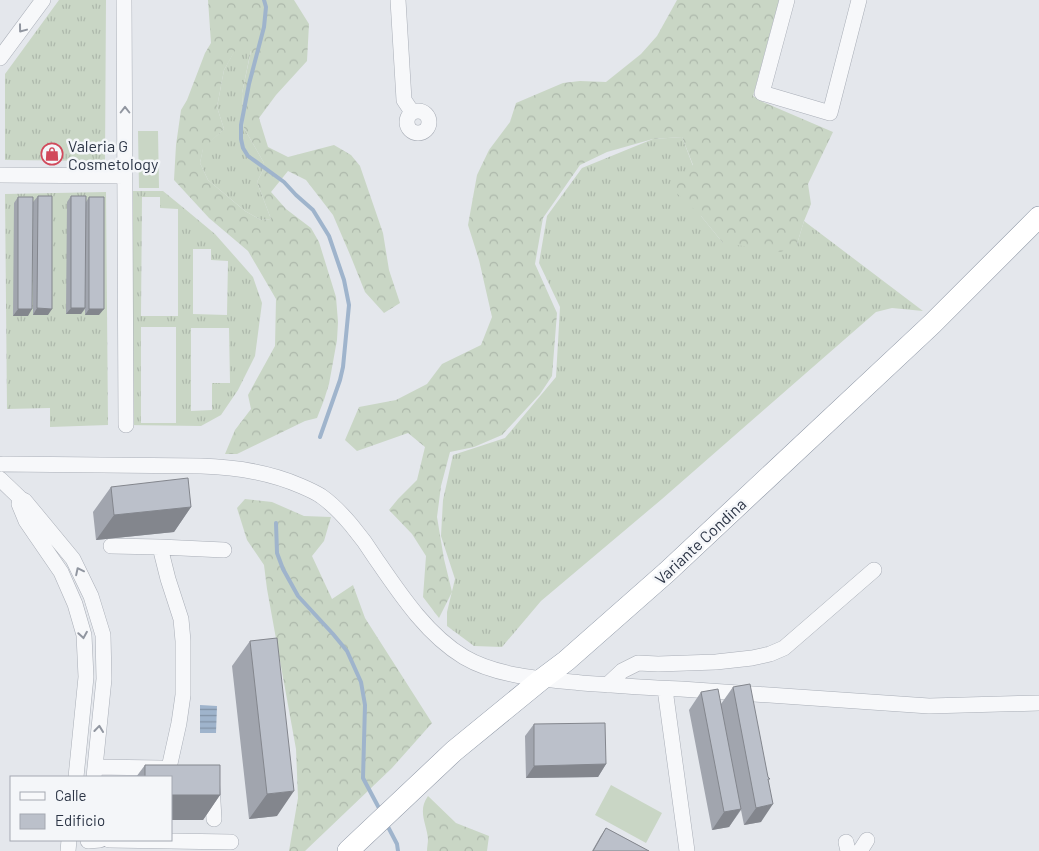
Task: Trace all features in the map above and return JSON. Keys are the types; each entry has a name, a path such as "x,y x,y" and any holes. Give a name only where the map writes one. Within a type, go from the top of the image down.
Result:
{"highway":[{"name":"Variante Condina","path":"348,851 454,751 566,661 667,572 932,324 1039,217"}],"street":[{"path":"0,58 43,0"},
{"path":"124,0 126,425"},
{"path":"398,0 404,100 412,112"},
{"path":"787,0 762,93 830,112 859,0"},
{"path":"0,175 125,184"},
{"path":"1,464 230,467 261,472 292,482 321,496 336,510 364,541 410,607 452,649 473,662 496,670 542,679 608,685 928,706 1039,703"},
{"path":"0,479 25,501 73,559 91,596 103,635 104,679 94,772 169,768 186,769"},
{"path":"21,499 19,504 26,521 61,572 76,604 84,635 86,677 76,776"},
{"path":"111,546 224,550"},
{"path":"160,547 181,619 183,641 183,695 169,768"},
{"path":"608,685 622,671 638,663 716,662 752,658 770,654 784,648 874,570"},
{"path":"665,689 687,851"},
{"path":"211,769 214,819"},
{"path":"170,841 231,842"}],"green space":[{"path":"59,0 106,0 105,161 5,160 5,74"},
{"path":"208,0 294,0 309,24 307,61 276,95 259,118 268,147 288,157 334,145 351,155 360,166 383,233 389,270 400,303 384,313 365,292 333,215 306,180 288,171 271,192 286,209 311,228 319,242 336,297 337,340 329,384 317,418 305,421 237,454 225,454 235,430 251,409 248,395 275,346 276,299 248,251 209,218 174,180 181,110 211,43","holes":["236,49 251,51 242,93 244,128 264,163 257,182 271,219 261,220 245,211 208,180 200,163 203,149 224,129 217,107 224,70"]},
{"path":"677,0 779,0 753,96 833,132 808,184 811,204 797,244 781,252 723,243 701,216 669,186 693,165 682,137 653,139 607,152 580,165 543,218 535,264 557,313 552,376 540,394 502,435 474,447 450,452 441,486 437,517 452,592 439,618 423,597 426,556 412,534 389,510 417,480 425,447 408,433 357,451 345,440 359,407 396,400 427,384 442,364 481,345 492,317 479,260 468,225 477,175 489,150 510,122 516,103 563,83 580,81 606,82 641,54 657,36"},
{"path":"236,48 251,50 242,93 244,128 264,163 257,182 271,219 261,220 245,211 208,180 200,163 203,148 224,129 217,107 224,70"},
{"path":"138,131 158,131 159,188 139,188"},
{"path":"682,137 693,166 701,216 723,243 797,244 804,221 923,311 892,308 876,312 662,499 541,601 502,647 474,646 447,626 447,612 455,579 441,536 443,500 453,455 505,438 556,377 560,307 539,263 547,216 582,168 653,139"},
{"path":"125,191 163,191 215,234 253,277 262,303 255,356 238,390 221,415 201,426 126,425","holes":["142,197 160,197 160,208 178,209 178,316 141,316","193,249 211,249 211,260 228,261 227,315 193,314","141,327 176,327 176,423 141,423","191,328 229,328 230,383 212,383 212,410 191,411"]},
{"path":"106,192 108,425 50,427 50,408 7,409 5,194"},
{"path":"245,499 272,502 304,516 331,517 324,541 312,556 332,599 353,585 365,618 432,723 392,768 305,851 289,851 298,798 296,749 264,565 247,540 237,508"},
{"path":"611,785 662,813 646,843 595,815"},
{"path":"428,796 456,823 489,836 487,851 427,851 428,839 423,807"}],"water":[{"path":"200,705 217,706 216,733 200,733"}],"building":[{"path":"38,196 52,196 52,309 37,308"},
{"path":"71,196 86,196 85,308 71,308"},
{"path":"18,197 33,197 32,309 18,309"},
{"path":"89,197 104,197 104,309 89,309"},
{"path":"188,478 191,507 114,515 111,487"},
{"path":"277,638 294,791 267,794 250,641"},
{"path":"750,684 768,777 770,779 768,779 773,804 756,808 733,687"},
{"path":"718,689 741,809 724,812 701,692"},
{"path":"605,723 606,764 534,766 534,724"},
{"path":"145,765 220,765 220,795 172,795 172,776 145,776"},
{"path":"606,828 649,851 593,851"}],"waterway":[{"path":"264,0 266,7 264,27 249,84 241,125 243,148 248,156 284,182 313,210 329,236 344,280 349,305 343,367 320,437"},
{"path":"276,523 277,553 283,569 298,596 347,651 361,682 365,705 363,778 380,810"},
{"path":"386,823 397,844 398,851"}],"place":[{"name":"Valeria G Cosmetology","path":"52,154"}]}
